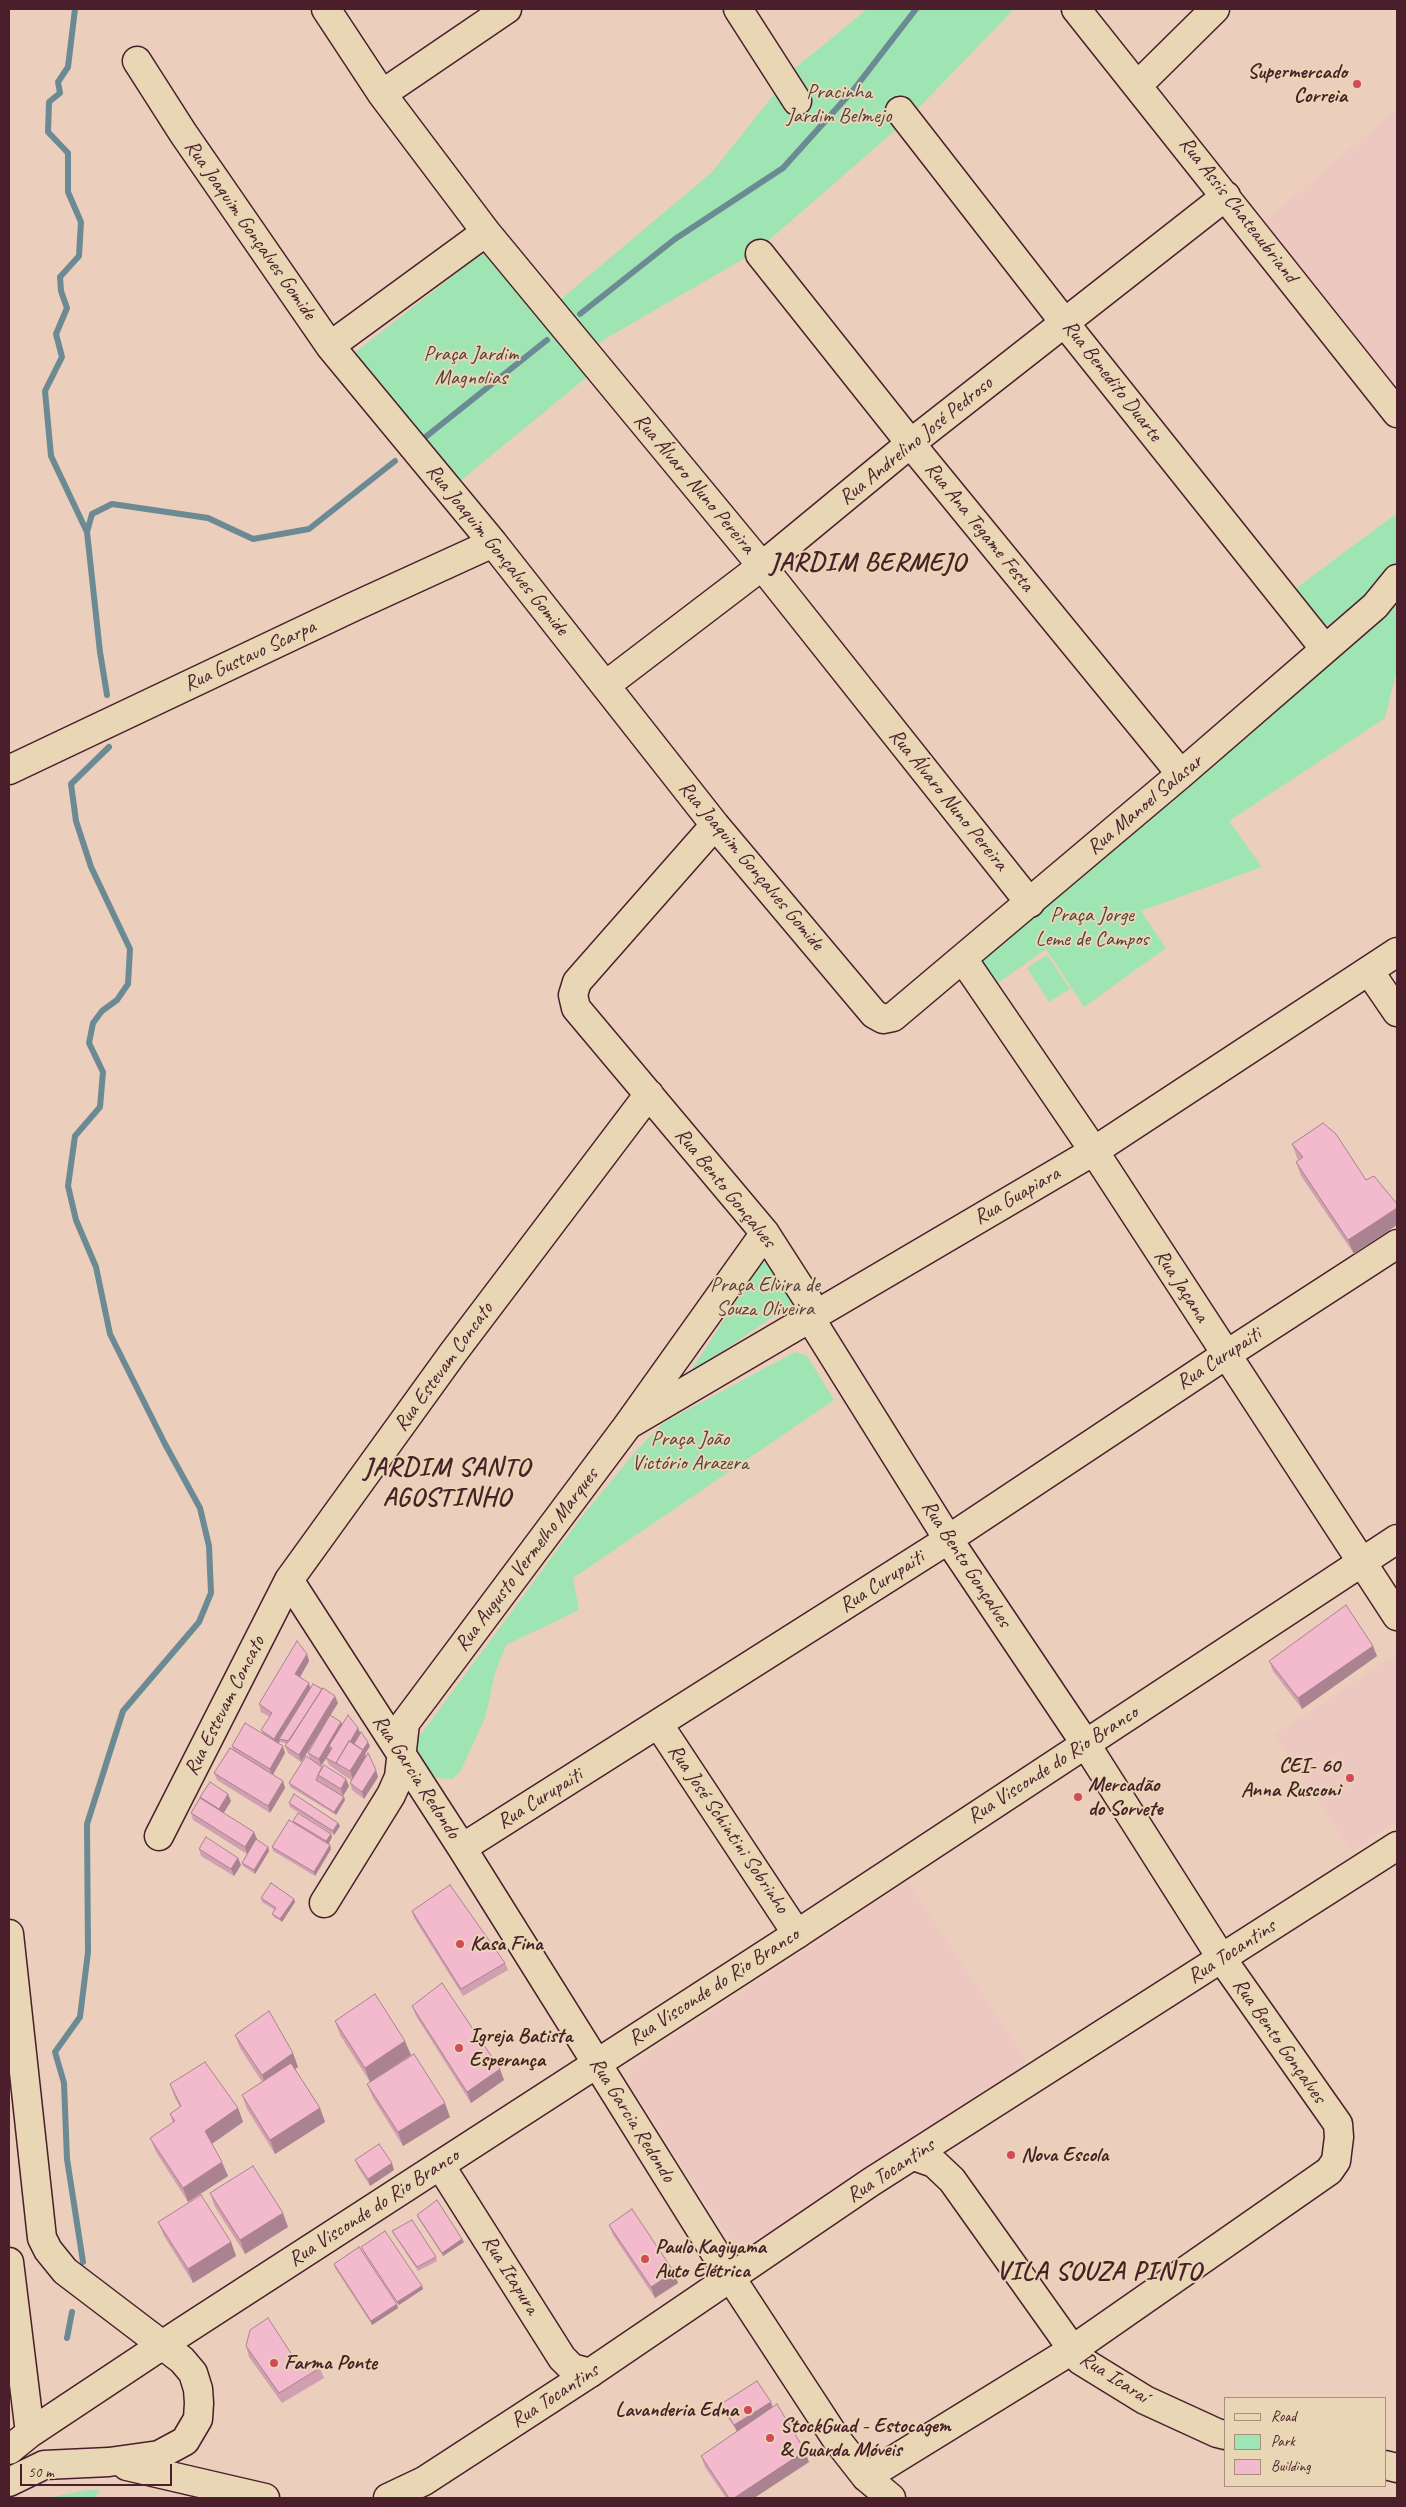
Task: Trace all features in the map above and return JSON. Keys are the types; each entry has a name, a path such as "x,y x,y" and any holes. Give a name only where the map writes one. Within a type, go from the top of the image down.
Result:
{"street":[{"name":"Rua Álvaro Nuno Pereira","path":"326,9 382,94 486,232 762,566 1030,903"},
{"path":"382,94 507,9"},
{"path":"738,9 797,101"},
{"name":"Rua Assis Chateaubriand","path":"1076,9 1397,413"},
{"path":"1138,85 1215,9"},
{"name":"Rua Joaquim Gonçalves Gomide","path":"137,61 183,133 330,346 493,543 715,826 874,1014 883,1019"},
{"name":"Rua Benedito Duarte","path":"900,112 1064,322 1325,649"},
{"name":"Rua Andrelino José Pedroso","path":"606,685 762,566 911,443 1226,196"},
{"path":"330,346 486,232"},
{"name":"Rua Ana Tegame Festa","path":"760,254 911,443 1181,774"},
{"name":"Rua Gustavo Scarpa","path":"9,770 353,607 493,543"},
{"name":"Rua Manoel Salasar","path":"883,1019 893,1017 1181,774 1375,606 1397,579"},
{"name":"Rua Bento Gonçalves","path":"715,826 577,982 573,995 576,1008 765,1234 808,1300 810,1318 948,1539 1085,1743 1222,1959 1338,2124 1339,2149 1336,2161 1329,2171 1072,2350"},
{"name":"Rua Guapiara","path":"628,1425 1094,1151 1397,952"},
{"name":"Rua Jaçana","path":"963,959 1094,1151 1225,1355 1397,1616"},
{"path":"1369,971 1397,1012"},
{"name":"Rua Estevam Concato","path":"159,1836 289,1580 453,1353 649,1094"},
{"name":"Rua Augusto Vermelho Marques","path":"324,1903 391,1795 398,1777 405,1723 628,1425 765,1234"},
{"name":"Rua Curupaiti","path":"462,1848 659,1725 948,1539 1225,1355 1397,1244"},
{"name":"Rua Visconde do Rio Branco","path":"9,2450 30,2433 163,2345 797,1934 1397,1539"},
{"name":"Rua Garcia Redondo","path":"289,1580 462,1848 731,2278 837,2440 866,2477 891,2498"},
{"name":"Rua José Schintini Sobrinho","path":"659,1725 797,1934"},
{"name":"Rua Tocantins","path":"388,2498 424,2481 590,2373 914,2156 1397,1846"},
{"path":"9,1934 42,2238 48,2250 65,2271 163,2345 193,2373 198,2389 199,2403 198,2419 185,2441 160,2456 109,2462 44,2465 15,2485"},
{"name":"Rua Icaraí","path":"914,2156 934,2163 952,2180 1080,2360 1145,2400 1224,2435"},
{"name":"Rua Itapura","path":"440,2165 562,2358 572,2368 590,2373"},
{"path":"9,2262 30,2433"},
{"path":"866,2477 1072,2350"},
{"path":"109,2462 265,2498"}],"shaded area":[{"path":"1397,109 1397,394 1263,223"},
{"name":"CEI- 60 Anna Rusconi","path":"1397,1654 1397,1822 1351,1852 1275,1735"},
{"path":"907,1882 1026,2058 1020,2073 751,2244 733,2245 629,2083 633,2064"}],"green space":[{"name":"Pracinha Jardim Belmejo","path":"864,9 1014,9 906,121 754,253 591,347 553,306 712,172 795,68 865,11"},
{"name":"Praça Jardim Magnolias","path":"486,250 588,376 453,487 353,354"},
{"path":"1397,513 1397,568 1330,634 1295,589"},
{"name":"Praça Jorge Leme de Campos","path":"1397,588 1397,669 1385,718 1229,821 1262,867 1141,911 1166,948 1084,1007 1046,949 992,987 982,966 985,953"},
{"path":"1047,955 1070,989 1049,1002 1027,968"},
{"name":"Praça Elvira de Souza Oliveira","path":"762,1262 769,1265 791,1295 793,1303 688,1375"},
{"name":"Praça João Victório Arazera","path":"795,1352 807,1356 834,1400 573,1578 579,1610 506,1645 495,1673 485,1718 460,1772 452,1779 436,1778 418,1756 416,1741 580,1519 636,1451 663,1423"},
{"path":"88,2490 100,2490 95,2498 47,2498"}],"building":[{"path":"1323,1123 1336,1134 1366,1180 1374,1176 1397,1204 1397,1208 1348,1240 1296,1162 1303,1157 1292,1144"},
{"path":"1346,1605 1373,1646 1298,1698 1269,1661"},
{"path":"297,1641 307,1654 295,1674 309,1683 274,1739 261,1730 272,1713 259,1704"},
{"path":"313,1684 322,1689 289,1741 279,1739"},
{"path":"323,1688 335,1696 299,1755 285,1746"},
{"path":"330,1715 341,1722 319,1759 308,1753"},
{"path":"348,1715 358,1728 337,1764 326,1758 332,1748 329,1746"},
{"path":"245,1723 283,1746 270,1769 232,1746"},
{"path":"361,1732 368,1742 363,1750 354,1744"},
{"path":"349,1741 363,1750 350,1771 336,1763"},
{"path":"230,1748 283,1781 268,1806 214,1773"},
{"path":"368,1753 376,1770 362,1792 350,1783"},
{"path":"306,1756 322,1767 316,1780 344,1797 334,1812 289,1783"},
{"path":"324,1765 346,1779 341,1789 318,1775"},
{"path":"210,1782 228,1794 219,1809 200,1797"},
{"path":"294,1794 338,1823 333,1831 289,1803"},
{"path":"200,1798 254,1832 245,1847 191,1813"},
{"path":"298,1813 331,1834 326,1841 293,1821"},
{"path":"289,1820 330,1845 314,1872 272,1847"},
{"path":"206,1837 238,1858 231,1869 199,1849"},
{"path":"256,1839 268,1847 254,1870 242,1863"},
{"path":"271,1883 294,1899 280,1919 272,1914 276,1908 261,1898"},
{"name":"Kasa Fina","path":"450,1885 505,1963 461,1989 412,1911"},
{"name":"Igreja Batista Esperança","path":"442,1983 500,2069 467,2092 412,2006"},
{"path":"375,1994 405,2041 365,2068 335,2021"},
{"path":"269,2011 293,2053 262,2075 235,2035"},
{"path":"414,2054 445,2103 398,2132 367,2084"},
{"path":"205,2062 238,2108 205,2131 222,2162 183,2188 150,2138 175,2121 170,2114 181,2106 170,2084"},
{"path":"291,2063 320,2108 270,2140 242,2095"},
{"path":"379,2144 392,2163 368,2179 355,2160"},
{"path":"253,2166 283,2213 240,2240 210,2193"},
{"path":"201,2195 231,2242 188,2269 158,2222"},
{"path":"437,2200 462,2239 442,2253 417,2215"},
{"name":"Paulo Kagiyama Auto Elétrica","path":"632,2209 674,2272 651,2287 609,2225"},
{"path":"412,2220 436,2257 417,2267 392,2231"},
{"path":"385,2231 422,2286 397,2302 361,2247"},
{"path":"359,2247 397,2304 371,2321 334,2264"},
{"name":"Farma Ponte","path":"268,2318 300,2367 314,2359 320,2368 279,2393 246,2346 250,2330"},
{"name":"Lavanderia Edna","path":"757,2381 771,2402 734,2425 721,2404"},
{"name":"StockGuad - Estocagem & Guarda Móveis","path":"777,2404 805,2451 734,2498 729,2498 701,2456"}],"waterway":[{"path":"75,9 68,67 58,82 60,93 49,102 48,132 68,153 68,192 81,222 79,256 60,277 61,291 67,308 56,334 62,357 45,391 51,456 87,532 100,652 107,695"},
{"path":"580,314 675,239 783,168 855,88 916,9"},
{"path":"423,439 547,340"},
{"path":"87,532 92,514 112,504 208,518 253,539 309,529 395,461"},
{"path":"83,2262 67,2159 64,2083 55,2052 80,2017 88,1952 87,1824 123,1711 199,1622 211,1593 209,1546 200,1508 165,1444 110,1334 96,1267 76,1220 68,1186 75,1136 100,1107 103,1072 89,1043 93,1023 102,1011 117,1000 128,984 130,949 91,867 76,821 71,784 109,747"},
{"path":"67,2338 72,2312"}],"place":[{"name":"Supermercado Correia","path":"1357,84"},
{"name":"CEI- 60 Anna Rusconi","path":"1350,1778"},
{"name":"Mercadão do Sorvete","path":"1078,1797"},
{"name":"Kasa Fina","path":"460,1944"},
{"name":"Igreja Batista Esperança","path":"459,2048"},
{"name":"Nova Escola","path":"1011,2155"},
{"name":"Paulo Kagiyama Auto Elétrica","path":"645,2259"},
{"name":"Farma Ponte","path":"274,2363"},
{"name":"Lavanderia Edna","path":"748,2410"},
{"name":"StockGuad - Estocagem & Guarda Móveis","path":"770,2438"}],"district":[{"name":"JARDIM BERMEJO","path":"868,563"},
{"name":"JARDIM SANTO AGOSTINHO","path":"447,1483"},
{"name":"VILA SOUZA PINTO","path":"1099,2272"}]}
